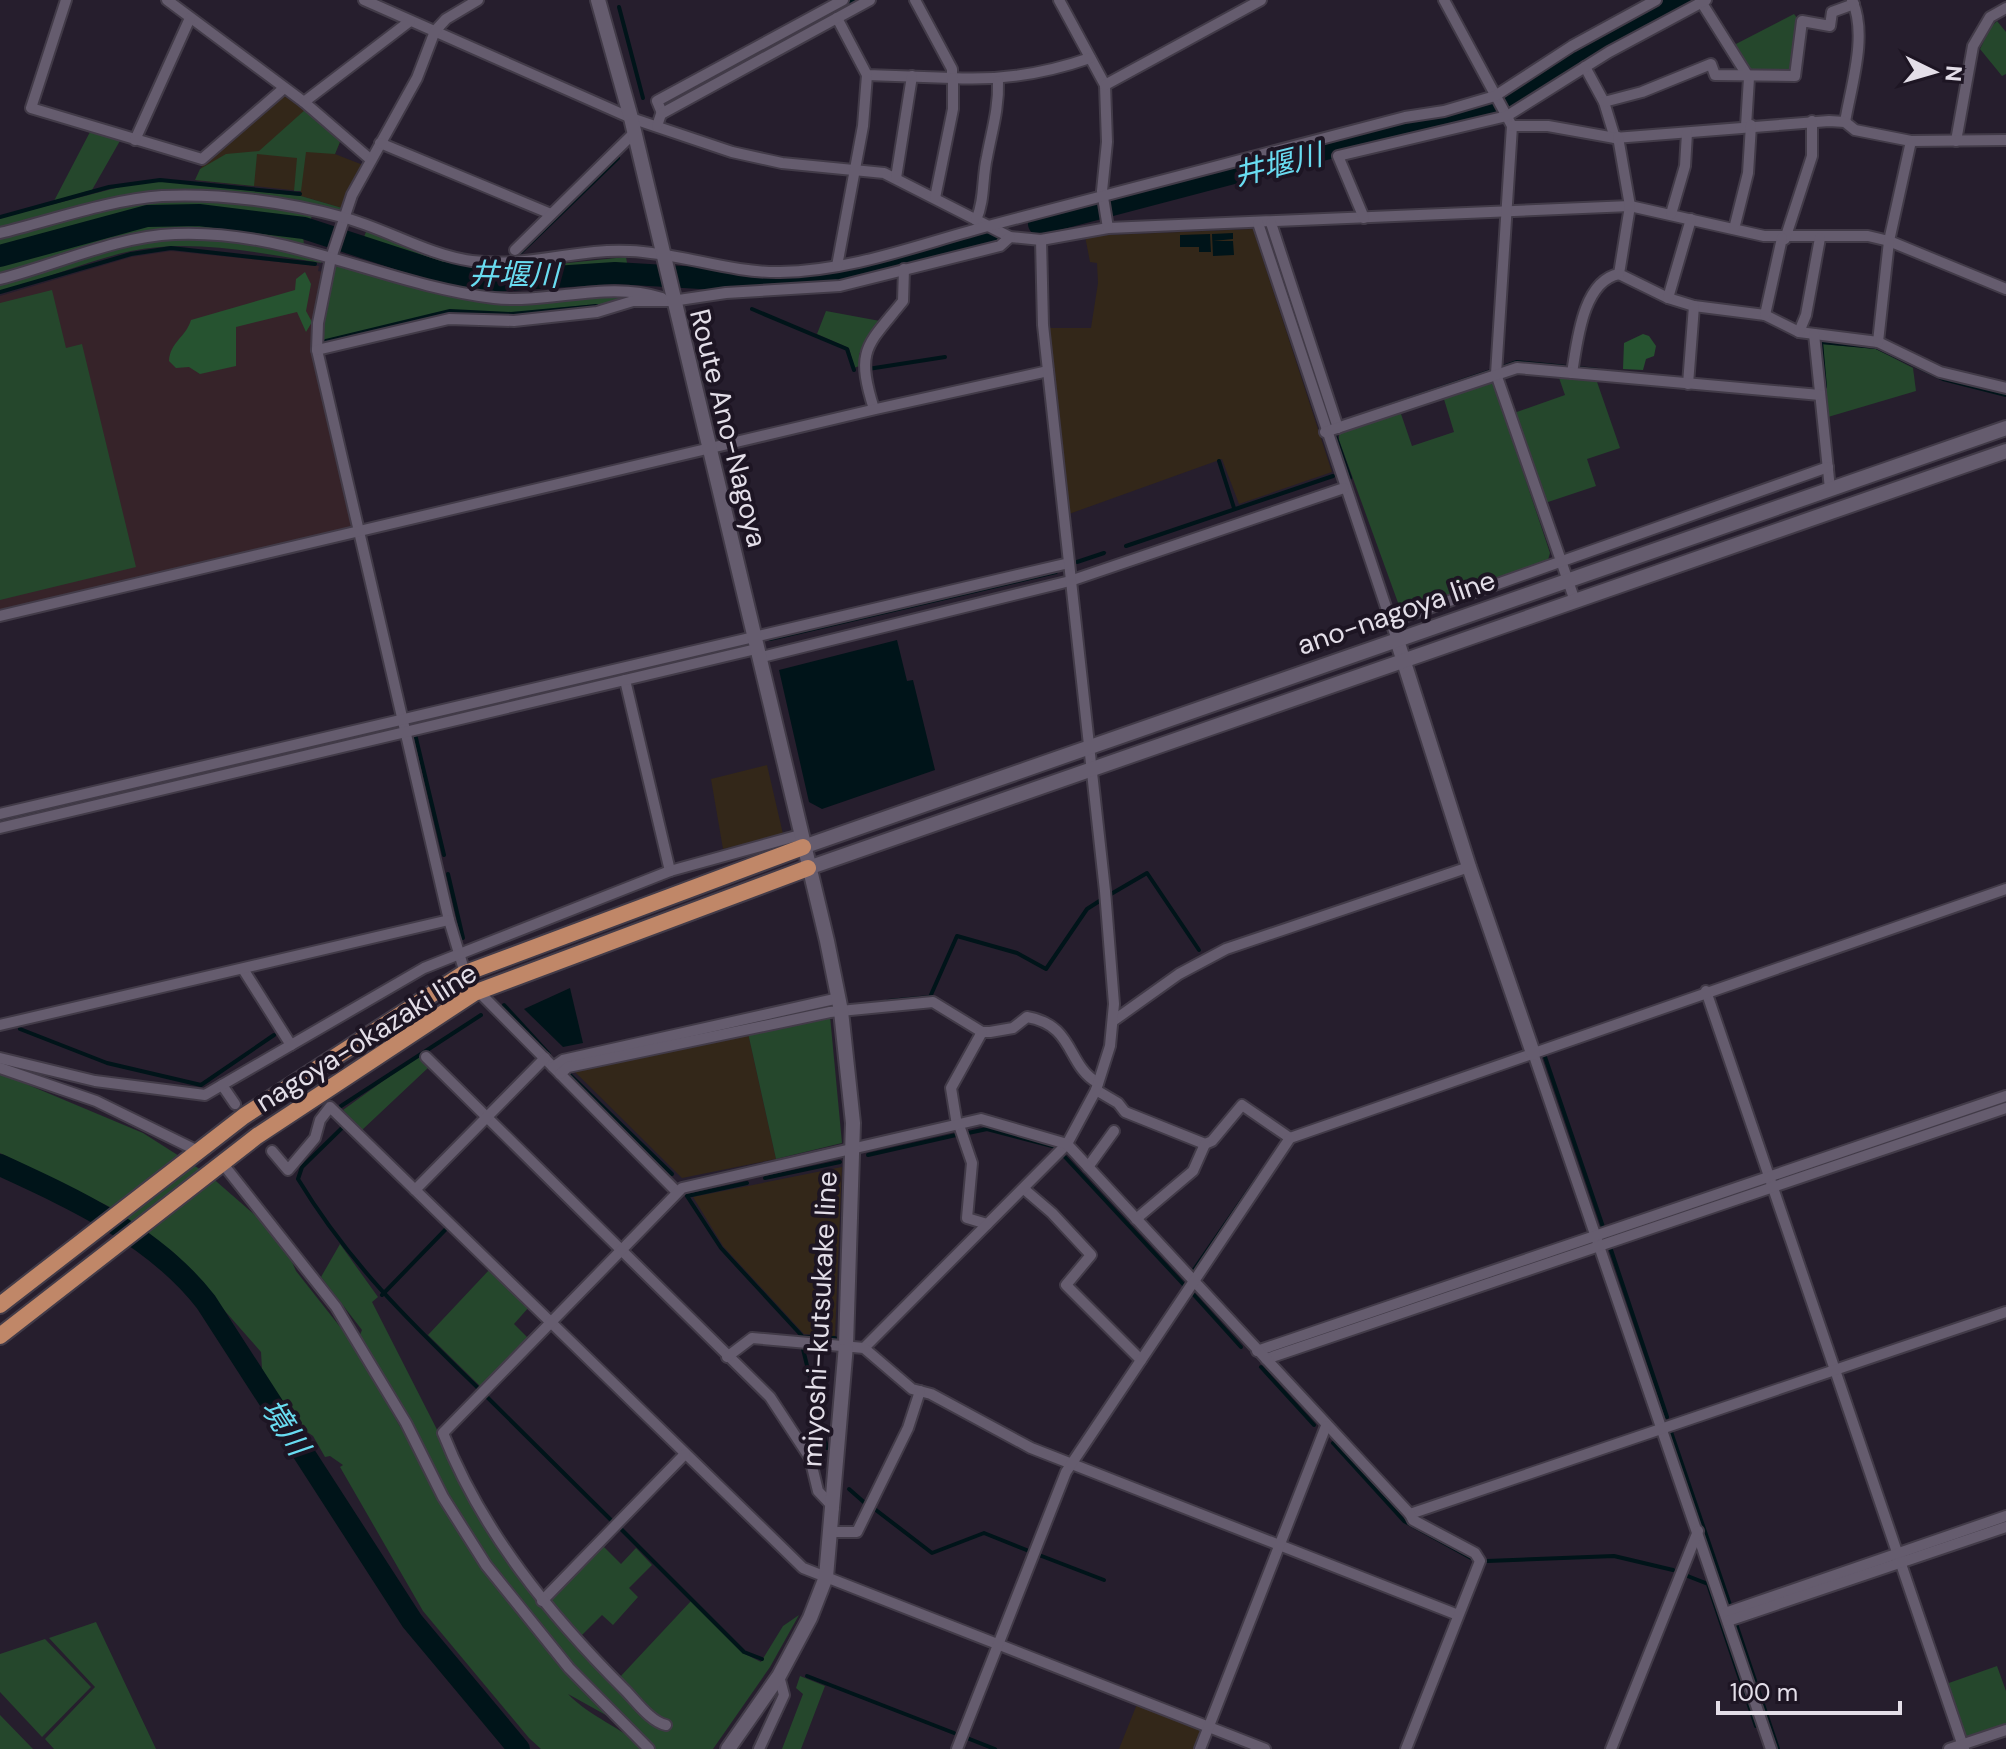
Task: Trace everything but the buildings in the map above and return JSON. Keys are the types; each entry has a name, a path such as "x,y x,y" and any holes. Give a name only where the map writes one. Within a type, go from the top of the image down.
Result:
{"main road":[{"name":"Route Ano-Nagoya","path":"598,0 632,126 808,868"},
{"name":"ano-nagoya line","path":"801,841 1088,746 2006,428"},
{"name":"ano-nagoya line","path":"808,868 2006,451"},
{"path":"1397,640 1469,867 1533,1053"},
{"name":"nagoya-okazaki line","path":"2,1303 244,1116 465,973 801,841"},
{"name":"nagoya-okazaki line","path":"0,1336 257,1136 478,991 808,868"},
{"name":"miyoshi-kutsukake line","path":"728,1749 779,1676 810,1618 826,1577 834,1509 846,1345 854,1148 840,1005 808,868"}],"street":[{"path":"66,0 31,108 202,159 283,89"},
{"path":"167,0 304,102 370,159"},
{"path":"364,0 632,126 657,126 769,160 896,178 1010,237 1041,240 1108,228 1630,206 1783,238 1868,236 1889,241 2006,289"},
{"path":"478,0 446,19 435,31 417,78 370,159 343,219 331,256 318,323 317,350 362,532 449,920 465,973 478,991 677,1192"},
{"path":"662,113 657,101 843,0"},
{"path":"657,126 662,113 870,0"},
{"path":"915,0 952,69 953,109 935,198"},
{"path":"1059,0 1105,85 1107,142 1104,201 1108,228"},
{"path":"1105,85 1261,0"},
{"path":"1444,0 1508,119 1509,210 1496,374 1575,601"},
{"path":"0,233 124,202 161,196 255,201 343,219 471,261 525,264 626,251 742,271 792,271 837,266 988,226 1104,201 1160,179 1496,96 1572,46 1656,0"},
{"path":"1364,218 1338,156 1508,119 1585,67 1703,1 1747,74 1748,173 1734,229"},
{"path":"1604,102 1642,92 1711,64 1715,75 1795,76 1802,21 1830,26 1832,12 1853,2 1858,45 1845,122"},
{"path":"1956,141 1973,46 1990,17 2006,8"},
{"path":"135,140 190,18"},
{"path":"837,18 867,75 869,86 837,266"},
{"path":"304,102 410,21"},
{"path":"867,75 998,81 1028,76 1033,71 1061,70 1090,58"},
{"path":"1585,67 1604,102 1616,138 1630,206 1619,274"},
{"path":"896,178 912,76"},
{"path":"976,220 981,208 986,159 996,118 998,81"},
{"path":"1508,119 1616,138 1812,121 1845,122 1855,130 1911,141 2006,140"},
{"path":"1765,315 1783,238 1812,156 1812,121"},
{"path":"515,250 632,126"},
{"path":"1671,214 1685,166 1687,133"},
{"path":"1878,342 1889,241 1911,141"},
{"path":"380,143 551,214"},
{"path":"1668,298 1691,219"},
{"path":"1258,223 1325,432 1397,640"},
{"path":"1271,223 1338,428"},
{"path":"0,279 131,239 177,234 282,242 467,295 507,299 620,289 672,299"},
{"path":"317,350 449,319 514,321 597,312 620,302 840,286 1000,246 1010,237"},
{"path":"1799,332 1806,315 1820,238"},
{"path":"864,1348 1067,1144 1097,1086 1110,1046 1113,1021 1105,891 1048,371 1041,240"},
{"path":"874,409 864,377 864,353 882,322 903,301 904,269"},
{"path":"1572,373 1580,321 1587,306 1604,280 1619,274 1668,298 1694,306 1765,315 1799,332 1878,342 1940,372 2006,388"},
{"path":"1688,384 1694,306"},
{"path":"1814,334 1830,489"},
{"path":"1325,432 1517,368 1820,395"},
{"path":"0,616 874,409 1048,371"},
{"path":"1390,622 1828,467"},
{"path":"0,828 406,726 1070,581 1344,488"},
{"path":"0,814 625,680 1069,563"},
{"path":"625,680 670,871"},
{"path":"0,1058 95,1081 205,1095 424,968 459,953 670,871 801,841"},
{"path":"1113,1021 1179,974 1226,949 1469,867"},
{"path":"957,1749 1072,1462 1290,1138 2006,889"},
{"path":"0,1025 449,920"},
{"path":"243,969 291,1045"},
{"path":"1706,991 1963,1747"},
{"path":"557,1070 563,1060 840,1005 933,1002 982,1032 1013,1028 1027,1017 1040,1019 1063,1035 1088,1077 1125,1112 1205,1144"},
{"path":"982,1032 951,1088 958,1125 972,1163 967,1218 987,1224"},
{"path":"1533,1053 1771,1749"},
{"path":"426,1057 770,1397 810,1458 818,1491 834,1509"},
{"path":"415,1190 545,1058"},
{"path":"0,1068 109,1107 193,1155"},
{"path":"222,1085 235,1104"},
{"path":"1257,1351 1772,1181 2006,1096"},
{"path":"1136,1219 1193,1171 1205,1144 1212,1141 1242,1105 1290,1138"},
{"path":"272,1151 288,1170 315,1138 320,1120 330,1107 803,1568 1265,1749"},
{"path":"1772,1181 2006,1108"},
{"path":"677,1192 981,1119 1067,1144 1413,1520 1475,1553 1480,1561 1406,1749"},
{"path":"1088,1167 1114,1131"},
{"path":"223,1164 336,1307 406,1423 443,1497 486,1565 569,1668 649,1749"},
{"path":"1024,1189 1052,1213 1091,1255 1066,1285 1141,1360"},
{"path":"666,1725 645,1710 542,1601 486,1518 443,1433 673,1201 677,1192"},
{"path":"1266,1359 1598,1240"},
{"path":"1410,1514 2006,1312"},
{"path":"727,1357 752,1338 864,1348 920,1391 1031,1448 1281,1543 1458,1615"},
{"path":"831,1532 857,1532 908,1428 920,1391"},
{"path":"1200,1749 1326,1426"},
{"path":"542,1601 685,1454"},
{"path":"1726,1617 1899,1558 2006,1516"},
{"path":"1899,1558 2006,1527"},
{"path":"1611,1749 1698,1531"},
{"path":"759,1749 784,1695 779,1676"},
{"path":"1949,1749 1963,1747 2006,1730"}],"shaded area":[{"path":"283,95 342,137 335,154 363,165 342,208 301,196 301,191 195,180 203,164"},
{"path":"1253,229 1332,472 1239,504 1222,459 1069,514 1048,328 1091,328 1098,283 1097,263 1090,262 1085,236"},
{"path":"1233,233 1233,239 1213,241 1233,241 1234,255 1213,256 1212,234"},
{"path":"1210,234 1211,252 1199,252 1199,247 1180,247 1180,235"},
{"path":"171,251 319,266 318,271 323,272 314,319 312,351 353,527 0,610 0,296 131,257"},
{"path":"897,640 907,681 913,680 935,770 822,809 809,802 779,670"},
{"path":"767,765 783,834 723,849 711,779"},
{"path":"570,988 583,1043 563,1047 524,1009"},
{"path":"748,1033 776,1159 682,1178 575,1072"},
{"path":"842,1167 835,1336 804,1334 723,1246 693,1197"},
{"path":"1137,1704 1203,1730 1198,1749 1119,1749"}],"green space":[{"path":"1794,14 1799,20 1792,74 1751,71 1734,45"},
{"path":"1997,21 2006,32 2006,74 2002,76 1980,49"},
{"path":"306,109 342,137 335,154 306,152 301,191 294,191 297,158 257,154 254,186 195,180 200,169 226,154 259,151"},
{"path":"91,130 121,139 92,190 54,201"},
{"path":"160,181 301,196 342,208 341,211 190,193 0,230 0,218 135,183"},
{"path":"160,199 253,204 313,214 309,223 305,224 196,211 155,211 0,248 0,236 88,213"},
{"path":"197,220 303,234 304,246 282,239 179,230 0,275 0,263 143,221"},
{"path":"367,229 481,265 528,267 626,257 628,269 518,279 515,271 514,278 457,273 415,263 378,249 363,240"},
{"path":"211,238 281,245 322,259 321,263 202,246 154,247 114,255 0,291 0,282 128,243"},
{"path":"336,263 416,287 477,300 516,302 607,296 645,297 619,299 598,309 597,304 511,313 450,310 320,341"},
{"path":"305,272 311,284 306,311 312,322 306,332 297,312 236,327 236,366 200,374 189,367 176,368 169,361 172,349 191,320 295,290 296,279"},
{"path":"52,290 66,348 82,344 136,567 0,600 0,303"},
{"path":"826,311 880,321 859,354 859,366 854,368 849,348 817,334"},
{"path":"1643,334 1649,336 1656,346 1654,356 1646,359 1643,370 1623,369 1624,343"},
{"path":"1823,344 1876,349 1913,368 1916,391 1828,417"},
{"path":"1558,375 1596,379 1620,448 1587,459 1596,486 1545,503 1514,413 1565,395"},
{"path":"1492,379 1550,553 1548,560 1401,611 1339,433 1400,411 1412,446 1454,432 1443,396"},
{"path":"830,1016 842,1143 776,1159 748,1033"},
{"path":"419,1055 430,1066 362,1130 343,1110"},
{"path":"0,1073 143,1133 209,1175 263,1222 286,1248 296,1271 352,1342 469,1548 564,1669 613,1719 568,1694 645,1749 541,1749 529,1738 423,1611 340,1467 343,1465 330,1456 325,1457 313,1436 290,1420 262,1369 261,1352 173,1252 114,1209 0,1153"},
{"path":"340,1244 378,1297 372,1302 482,1518 540,1603 661,1721 619,1678 691,1601 743,1653 761,1662 783,1626 799,1615 770,1667 713,1749 654,1749 571,1665 486,1560 359,1337 362,1330 321,1277"},
{"path":"490,1269 529,1307 514,1324 530,1340 482,1388 428,1335"},
{"path":"602,1545 621,1564 636,1548 652,1565 629,1588 638,1597 613,1625 602,1615 578,1639 548,1598"},
{"path":"96,1622 156,1749 54,1749 45,1739 95,1687 49,1638"},
{"path":"45,1639 91,1687 42,1737 0,1692 0,1654"},
{"path":"1997,1666 2006,1691 2006,1727 1966,1738 1946,1684"},
{"path":"800,1676 825,1686 801,1749 782,1749 803,1694 796,1688"},
{"path":"0,1715 33,1749 0,1749"}],"waterway":[{"path":"668,101 855,0"},
{"name":"井堰川","path":"1039,224 1333,147 1475,116 1515,100 1609,38 1680,0"},
{"path":"619,7 643,98"},
{"path":"518,255 618,158"},
{"path":"0,217 109,187 160,180 300,194"},
{"name":"井堰川","path":"0,256 147,216 199,215 304,228 439,272 491,281 615,273 767,282 846,275 988,238"},
{"path":"1267,229 1330,422"},
{"path":"0,292 131,254 171,248 315,264"},
{"name":"井堰川","path":"515,282 516,271"},
{"path":"326,341 450,311 511,314 597,306"},
{"path":"752,309 847,349 854,370"},
{"path":"1825,387 1821,342 1876,347 1943,379 2006,395"},
{"path":"868,369 945,357"},
{"path":"1503,367 1517,362 1567,367"},
{"path":"1578,368 1598,370"},
{"path":"1379,409 1491,371"},
{"path":"1335,435 1350,478"},
{"path":"1219,461 1234,508"},
{"path":"1126,546 1333,476"},
{"path":"1077,562 1104,553"},
{"path":"770,639 1056,572"},
{"path":"413,723 737,647"},
{"path":"0,821 397,727"},
{"path":"415,734 444,855"},
{"path":"1111,894 1147,873 1199,950"},
{"path":"448,874 463,938"},
{"path":"888,1001 930,997 957,936 1017,953 1046,969 1087,909 1101,900"},
{"path":"504,1005 549,1054"},
{"path":"734,1027 829,1006"},
{"path":"341,1106 481,1015"},
{"path":"20,1029 107,1063 201,1085 274,1035"},
{"path":"1545,1057 1603,1227"},
{"path":"570,1075 672,1174"},
{"path":"1776,1180 2006,1102"},
{"path":"344,1126 302,1167 298,1179 359,1264 478,1388"},
{"path":"968,1133 987,1129 1056,1147"},
{"path":"868,1155 956,1135"},
{"path":"1065,1157 1184,1285"},
{"path":"765,1178 840,1162"},
{"name":"境川","path":"0,1165 112,1222 163,1258 186,1279 206,1302 412,1621 519,1749"},
{"path":"1191,1274 1260,1174"},
{"path":"747,1183 687,1196 721,1248 803,1337 835,1338"},
{"path":"1603,1239 1766,1184"},
{"path":"382,1295 446,1229"},
{"path":"1270,1352 1589,1244"},
{"path":"1610,1247 1667,1417"},
{"path":"1194,1295 1241,1347"},
{"path":"803,1349 827,1448"},
{"path":"1261,1367 1314,1425"},
{"path":"484,1394 613,1522"},
{"path":"1671,1432 1730,1605"},
{"path":"1333,1443 1404,1521 1473,1559"},
{"path":"849,1489 866,1504"},
{"path":"872,1507 932,1553 984,1533 1029,1551"},
{"path":"619,1527 744,1652 762,1659"},
{"path":"1039,1555 1104,1580"},
{"path":"1487,1561 1614,1556 1673,1570"},
{"path":"1685,1575 1708,1584 1756,1726"},
{"path":"1736,1624 1778,1749"},
{"path":"807,1676 954,1733"},
{"path":"967,1738 995,1749"}]}
